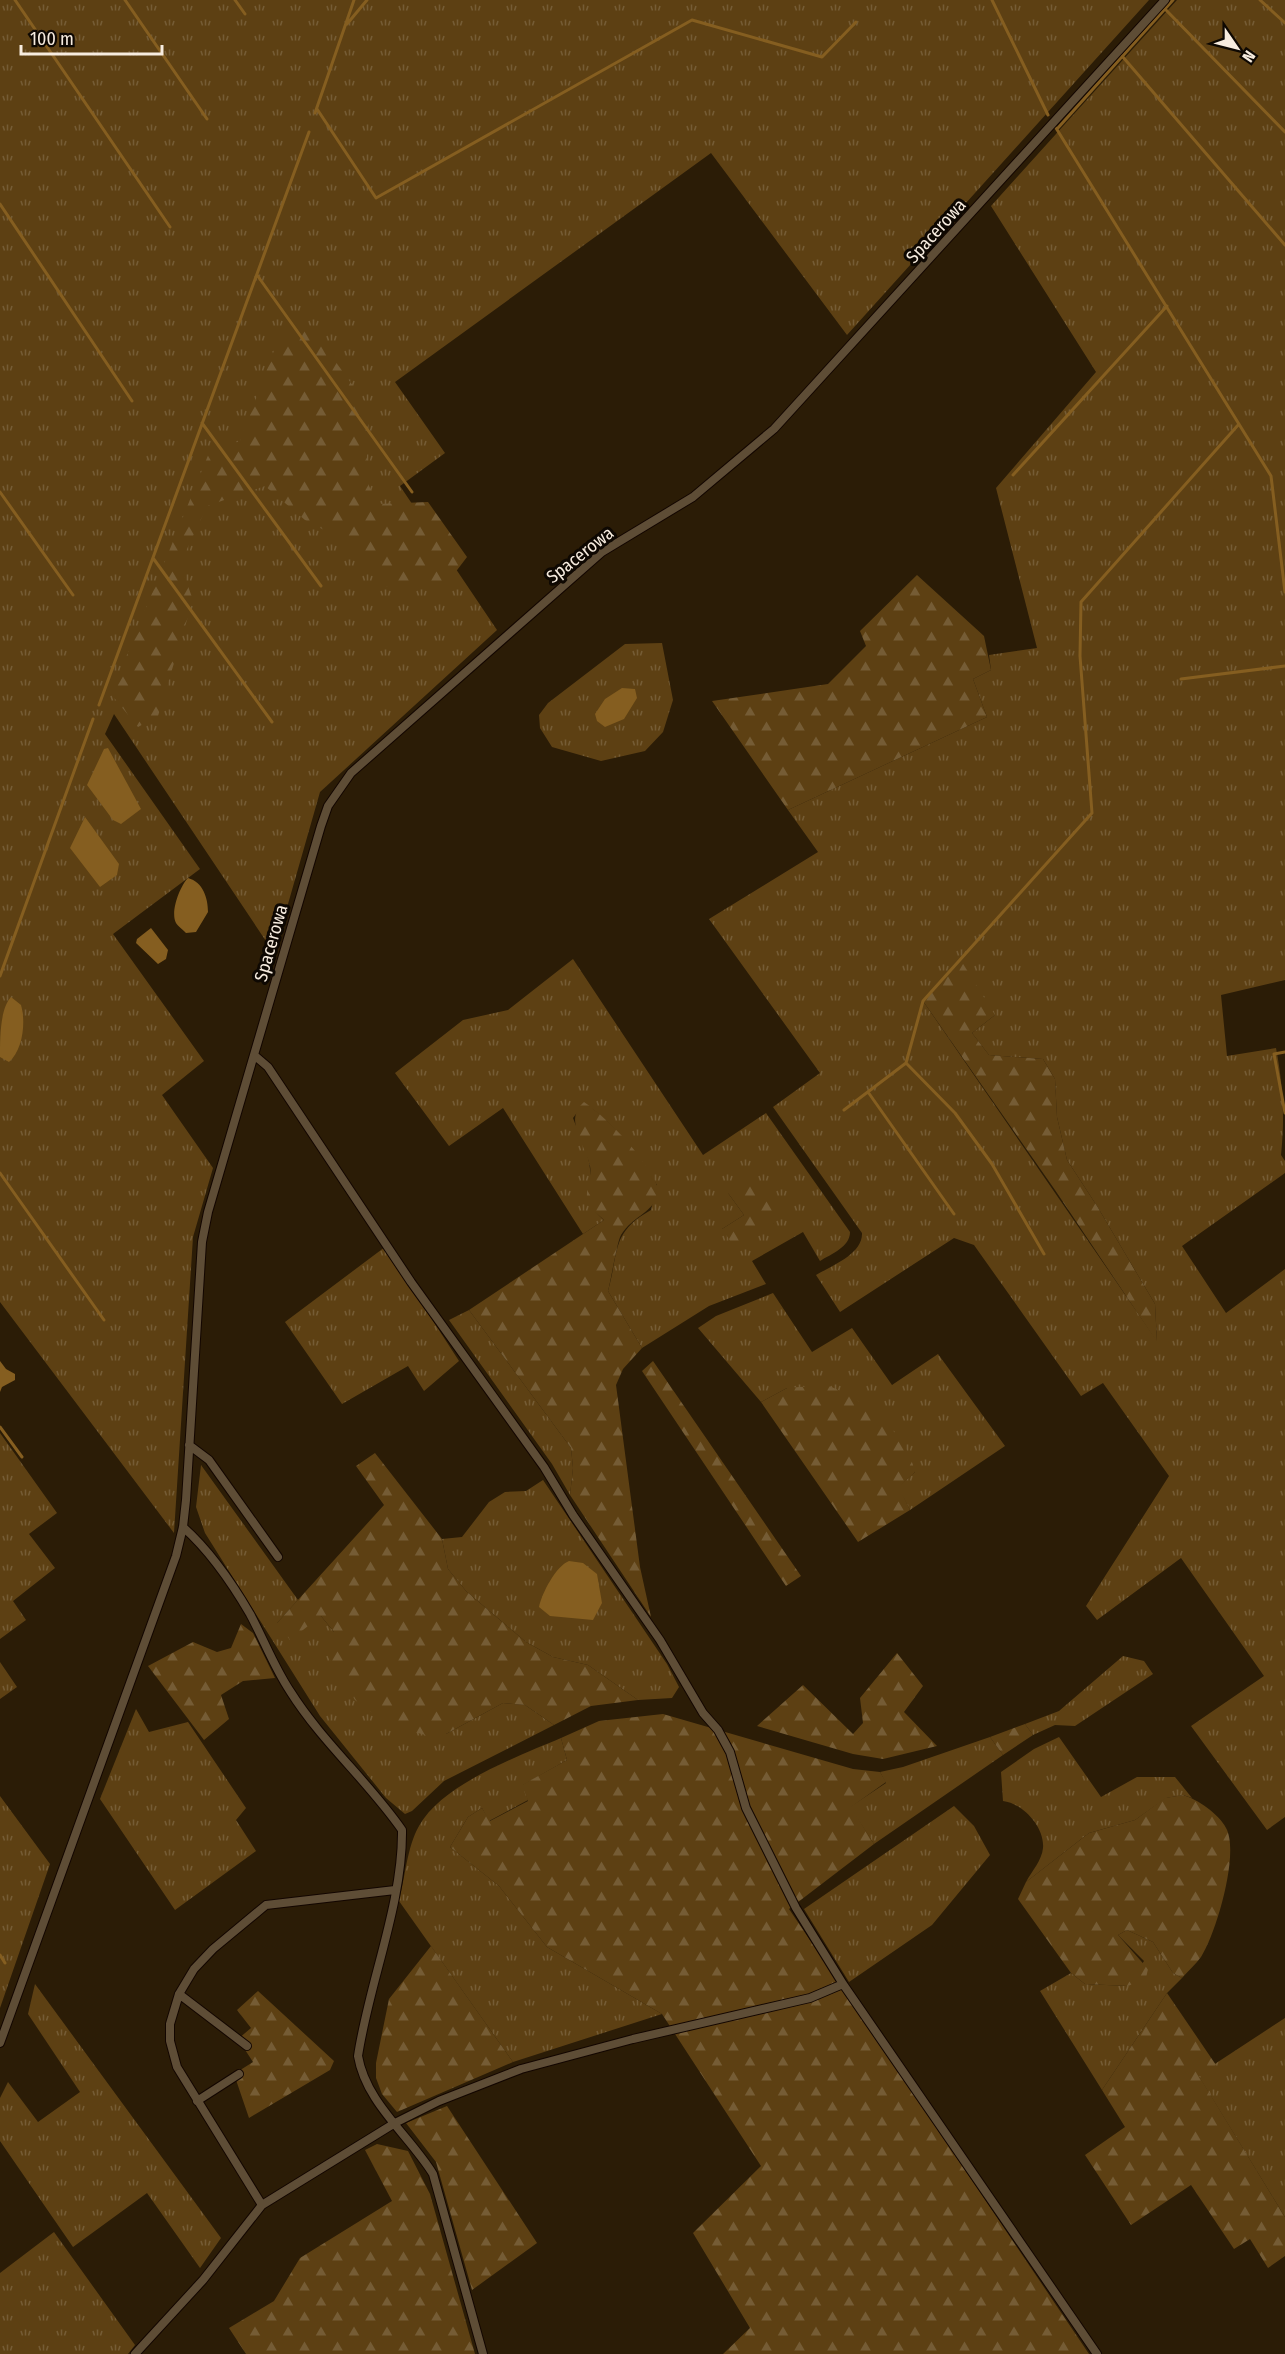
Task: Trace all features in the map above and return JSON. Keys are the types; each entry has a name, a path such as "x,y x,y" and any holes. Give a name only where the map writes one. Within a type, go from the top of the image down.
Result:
{"street":[{"name":"Spacerowa","path":"0,2043 176,1556 183,1527 202,1242 254,1055 328,806 351,773 602,552 693,497 774,429 1164,0"},
{"path":"254,1055 268,1067 411,1281 544,1467 573,1515 660,1640 703,1713 718,1730 730,1752 746,1808 796,1908 843,1984 1097,2354"},
{"path":"189,1445 209,1460 278,1557"},
{"path":"183,1527 197,1540 220,1569 250,1615 290,1692 402,1830 403,1846 395,1890 358,2056 361,2073 373,2096 433,2174 483,2354"},
{"path":"262,2205 177,2067 170,2041 170,2024 179,1994 194,1969 213,1949 266,1905 395,1890"},
{"path":"135,2354 203,2280 262,2205 395,2122 439,2101 521,2069 633,2039 810,1998 843,1984"},
{"path":"179,1994 247,2046"},
{"path":"197,2101 239,2074"}],"green space":[{"path":"0,0 1149,0 847,335 711,153 395,382 445,453 400,486 497,630 320,792 274,953 114,714 105,734 200,869 113,934 204,1061 162,1095 213,1168 193,1237 174,1533 0,1302"},
{"path":"1177,0 1285,0 1285,980 1221,995 1227,1056 1276,1048 1282,1088 1281,1155 1285,1161 1285,1173 1182,1246 1226,1313 1285,1269 1285,1817 1267,1830 1191,1726 1264,1676 1181,1558 1097,1620 1086,1606 1169,1476 1103,1383 1081,1396 974,1245 954,1238 840,1312 816,1275 852,1253 861,1240 862,1233 773,1107 820,1073 709,919 818,852 788,810 987,717 973,679 991,670 989,655 1037,648 996,488 1096,372 991,206","holes":["923,1001 995,1015 972,1033 989,1055 1043,1059 1055,1079 1057,1117 1067,1160 1155,1304 1157,1341"]},
{"path":"309,325 369,408 366,480 378,504 428,502 467,557 448,582 384,587 351,544 305,520 265,486 207,506 180,564 193,600 158,716 138,727 111,694 209,453 240,441 278,340"},
{"path":"917,575 984,636 991,670 973,679 987,717 788,810 712,701 828,684 866,646 860,631"},
{"path":"662,643 673,700 663,732 645,751 601,761 552,747 540,728 539,715 548,703 625,644"},
{"path":"573,959 703,1155 766,1113 850,1232 847,1242 839,1250 820,1261 803,1232 752,1261 766,1284 709,1306 642,1348 608,1291 616,1254 623,1235 629,1226 651,1210 657,1185 615,1130 584,1103 573,1118 589,1163 589,1201 604,1220 583,1234 503,1108 449,1146 395,1073 463,1020 508,1010","holes":["728,1193 774,1223 722,1229 744,1215"]},
{"path":"960,959 995,1015 972,1033 989,1055 1043,1059 1055,1079 1057,1117 1067,1160 1155,1304 1157,1342 1055,1190 923,1001"},
{"path":"584,1102 605,1119 629,1144 649,1170 660,1194 651,1207 630,1224 621,1235 608,1291 642,1348 623,1369 616,1385 640,1567 651,1617 570,1495 573,1468 571,1448 469,1310 604,1220 591,1208 587,1198 590,1166 575,1124 575,1116"},
{"path":"753,1180 775,1208 774,1223 738,1252 722,1229 744,1215 728,1193"},
{"path":"385,1247 459,1361 424,1391 408,1366 342,1404 285,1322"},
{"path":"773,1293 812,1352 852,1328 892,1385 938,1354 1005,1446 910,1510 898,1487 915,1472 787,1388 761,1402 698,1328 716,1316"},
{"path":"469,1310 571,1448 573,1468 570,1495 552,1464 449,1320"},
{"path":"653,1361 801,1576 786,1586 642,1371"},
{"path":"826,1385 855,1399 881,1418 903,1443 915,1472 899,1487 910,1510 858,1542 761,1402 787,1388"},
{"path":"0,1433 57,1513 29,1534 55,1568 13,1601 26,1620 0,1639"},
{"path":"375,1453 442,1539 448,1569 466,1591 526,1642 553,1657 588,1665 638,1700 591,1706 554,1725 525,1705 503,1703 446,1734 425,1735 387,1724 355,1700 327,1655 334,1632 321,1616 290,1640 277,1623 384,1505 356,1466"},
{"path":"201,1465 298,1600 277,1623 321,1616 334,1632 446,1734 503,1703 525,1705 554,1725 444,1781 412,1811 405,1814 386,1798 320,1716 205,1533 196,1507"},
{"path":"543,1480 667,1664 679,1687 672,1698 638,1700 588,1665 553,1657 526,1642 466,1591 448,1569 442,1539 462,1537 489,1502 505,1492 526,1491"},
{"path":"241,1624 253,1633 275,1678 243,1681 221,1695 229,1719 204,1740 148,1666 193,1642 217,1652 231,1648"},
{"path":"897,1653 923,1686 904,1712 937,1746 883,1759 853,1754 757,1726 803,1685 853,1734 863,1723 860,1698"},
{"path":"1123,1656 1144,1661 1153,1674 1075,1726 1055,1725 1033,1735 1025,1724 1059,1711"},
{"path":"0,1662 17,1687 0,1699"},
{"path":"136,1709 149,1732 188,1722 246,1808 236,1820 256,1851 175,1910 100,1799"},
{"path":"663,1714 853,1769 880,1772 886,1782 851,1807 874,1844 789,1909 1089,2354 723,2354 750,2328 693,2233 761,2166 662,2014 547,1947 499,1886 450,1847 468,1817 482,1808 490,1821 528,1801 522,1785 567,1760 561,1738 599,1721"},
{"path":"1025,1724 1033,1735 1003,1755 990,1737"},
{"path":"990,1737 1003,1755 874,1844 850,1807 886,1783 880,1772 903,1767"},
{"path":"1059,1737 1101,1797 1137,1777 1175,1777 1192,1798 1183,1795 1166,1798 1135,1820 1089,1833 1026,1882 1041,1857 1043,1840 1036,1824 1025,1811 1003,1801 1001,1772 1034,1749"},
{"path":"561,1738 567,1760 523,1785 528,1800 489,1821 482,1808 468,1817 450,1847 499,1886 547,1947 662,2014 513,2062 399,1901 415,1834 430,1811 463,1784"},
{"path":"1183,1795 1213,1812 1223,1823 1230,1840 1228,1874 1224,1893 1207,1946 1199,1960 1182,1978 1173,1973 1153,1942 1127,1930 1118,1935 1148,1969 1146,1978 1128,1986 1085,1984 1071,1973 1018,1899 1026,1882 1089,1833 1135,1820 1165,1798"},
{"path":"0,1796 50,1864 0,2008"},
{"path":"954,1806 974,1826 990,1855 932,1925 849,1982 804,1909"},
{"path":"1127,1930 1153,1942 1173,1973 1182,1978 1167,1993 1102,2090 1040,1991 1071,1973 1085,1984 1128,1986 1144,1961 1118,1935"},
{"path":"431,1946 513,2062 397,2112 382,2094 376,2078 376,2063 389,1999"},
{"path":"35,1984 221,2238 200,2268 147,2193 73,2247 0,2141 0,2098 8,2082 38,2122 80,2092 28,2014"},
{"path":"258,1991 334,2061 330,2070 249,2118 234,2074 253,2062 238,2039 251,2028 237,2010"},
{"path":"1167,1993 1216,2065 1199,2076 1285,2217 1285,2256 1268,2268 1250,2239 1234,2249 1191,2185 1131,2225 1085,2155 1125,2127 1102,2090"},
{"path":"1285,2018 1285,2217 1198,2075"},
{"path":"447,2106 537,2243 472,2290 436,2162 406,2123"},
{"path":"377,2144 408,2151 430,2194 475,2354 246,2354 229,2328 274,2301 300,2258 392,2201 365,2150"},
{"path":"54,2232 135,2345 128,2354 0,2354 0,2273"}],"shaded area":[{"path":"622,688 635,689 637,698 624,719 605,727 597,721 595,714 605,699"},
{"path":"108,748 141,809 121,824 113,820 87,785 104,749"},
{"path":"85,817 119,864 117,875 100,887 70,848"},
{"path":"188,878 204,891 208,912 196,932 186,933 176,923 174,912 179,893"},
{"path":"151,928 168,950 166,959 158,964 136,943 137,939"},
{"path":"11,997 21,1005 23,1027 20,1043 14,1057 9,1062 0,1057 0,1041 3,1016"},
{"path":"0,1361 6,1369 15,1374 15,1380 2,1387 0,1392"},
{"path":"569,1561 583,1563 597,1574 602,1603 593,1620 550,1616 539,1607 550,1581 559,1568"}],"waterway":[{"path":"15,0 170,227"},
{"path":"125,0 207,119"},
{"path":"235,0 245,14"},
{"path":"315,113 354,0"},
{"path":"347,24 367,0"},
{"path":"992,0 1048,115"},
{"path":"1057,129 1173,0"},
{"path":"1260,0 1285,23"},
{"path":"1165,9 1285,132"},
{"path":"317,109 376,198 692,20 822,57 856,22"},
{"path":"1122,56 1285,245"},
{"path":"1056,128 1271,476 1285,592"},
{"path":"99,705 309,132"},
{"path":"0,204 132,401"},
{"path":"257,275 412,492"},
{"path":"1013,475 1167,306"},
{"path":"202,423 321,586"},
{"path":"844,1110 906,1063 923,1001 1092,813 1080,656 1081,602 1239,424"},
{"path":"0,492 73,595"},
{"path":"153,558 272,722"},
{"path":"1181,679 1285,666"},
{"path":"0,976 93,719"},
{"path":"1285,1052 1274,1054 1285,1113"},
{"path":"906,1063 955,1113 992,1164 1044,1254"},
{"path":"868,1092 954,1214"},
{"path":"0,1173 104,1320"},
{"path":"0,1427 22,1457"},
{"path":"0,1955 5,1963"}]}
